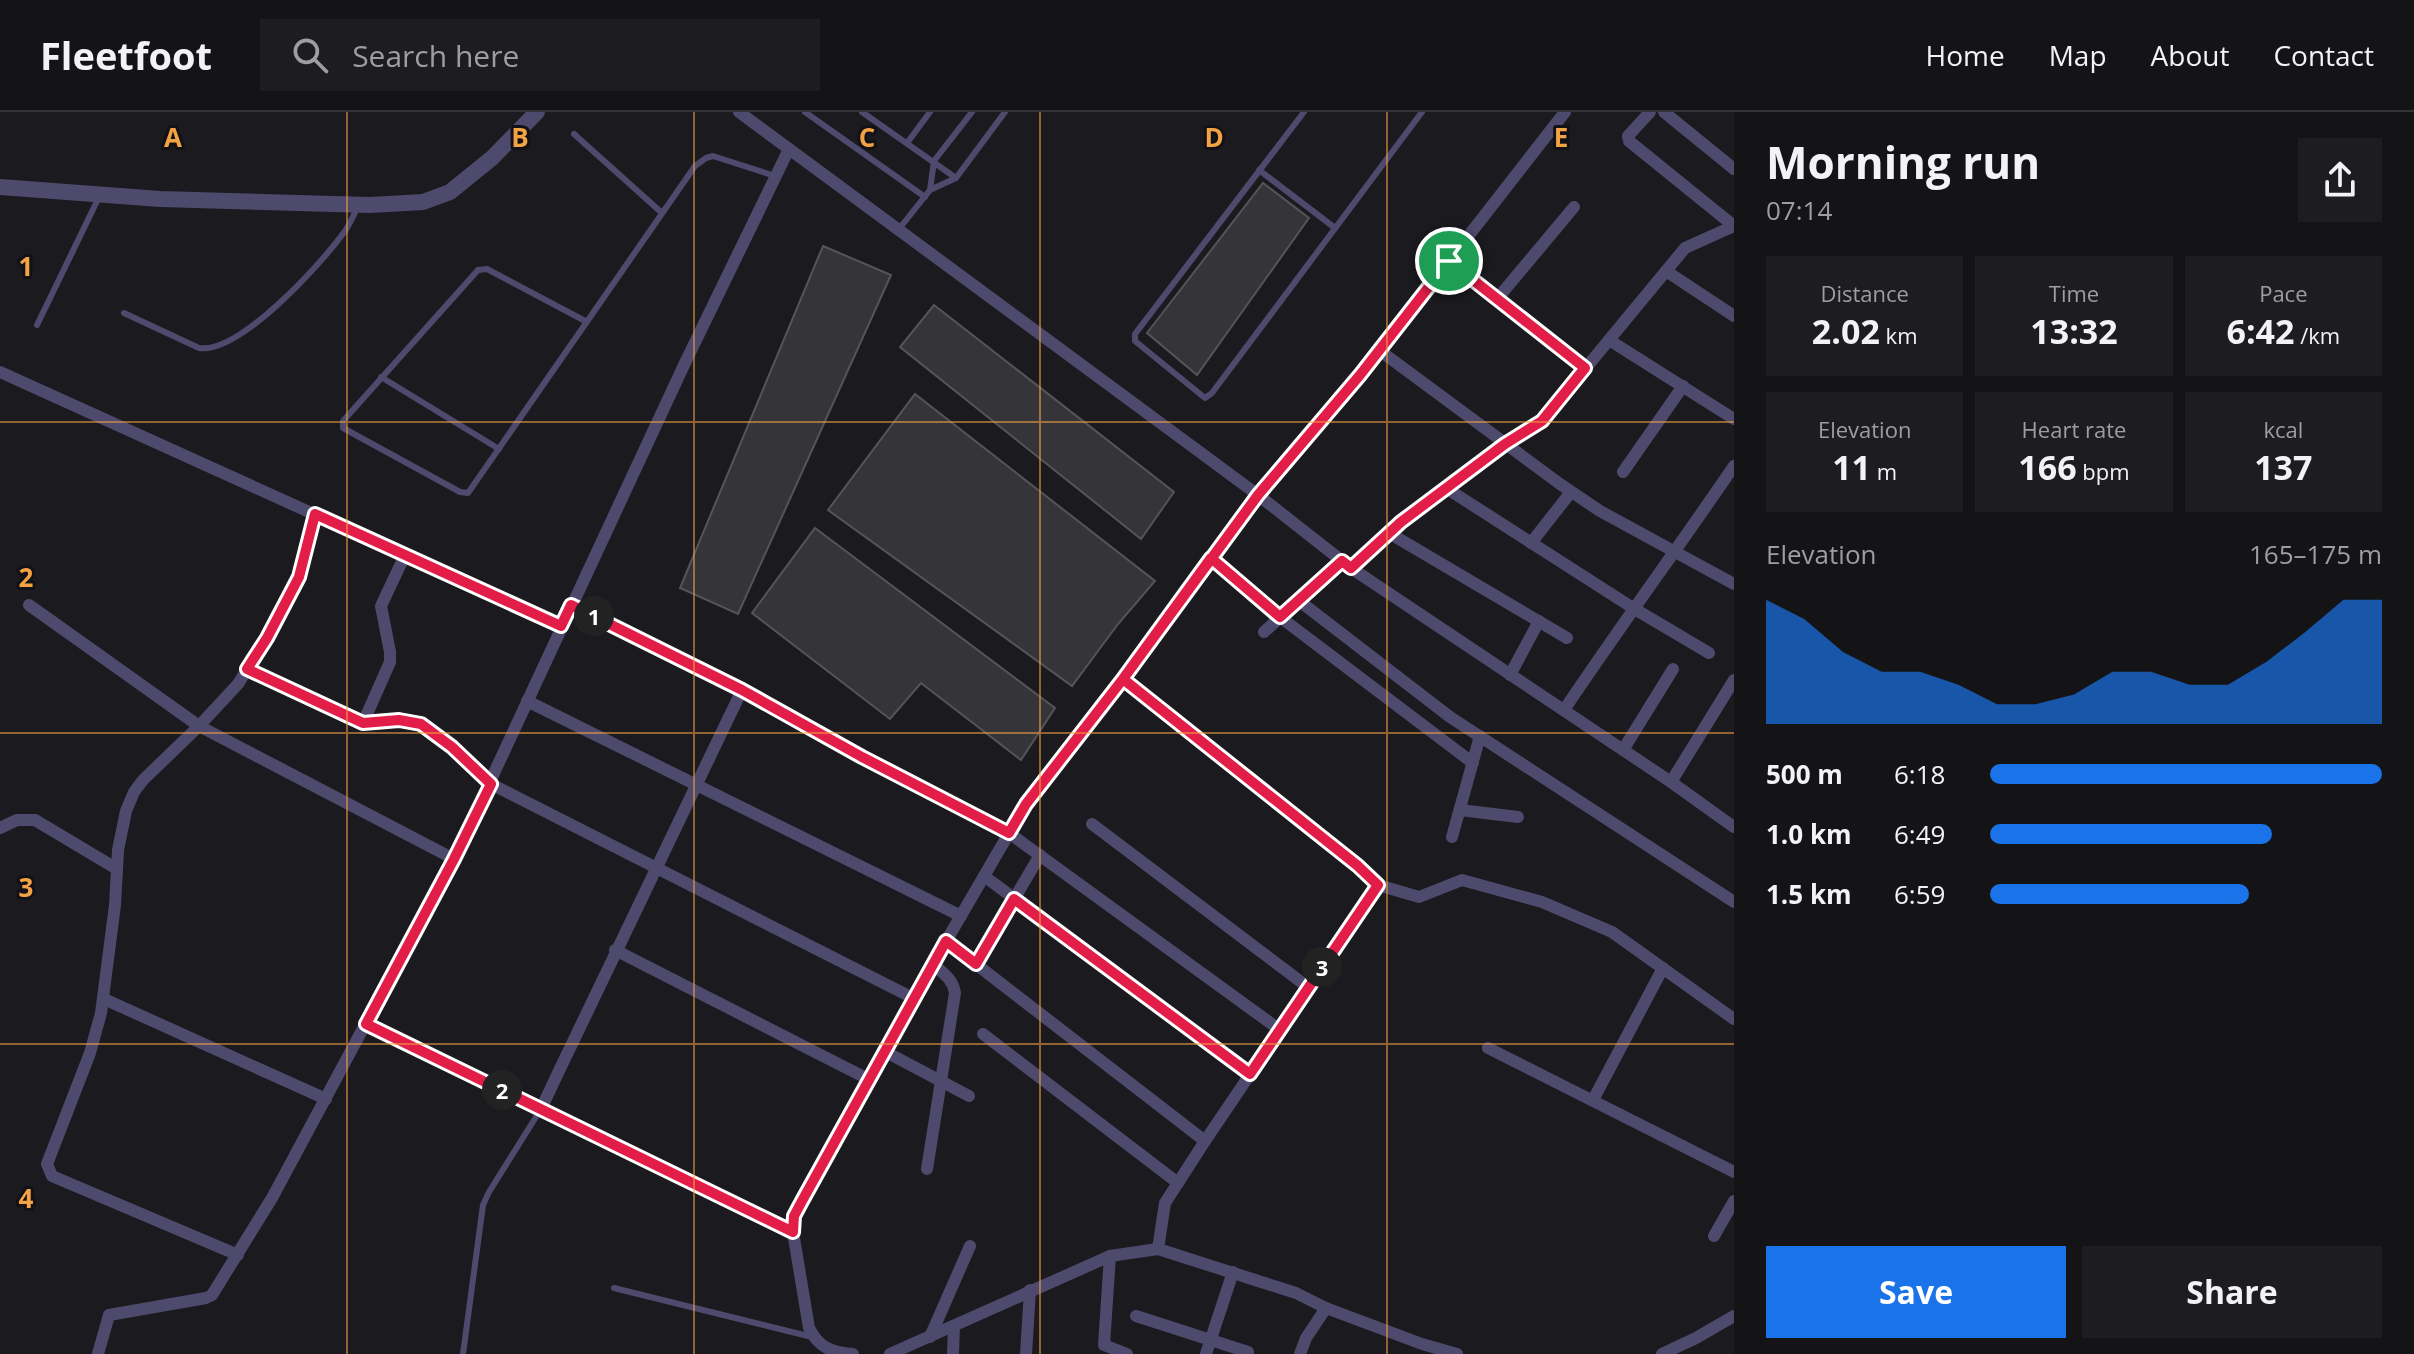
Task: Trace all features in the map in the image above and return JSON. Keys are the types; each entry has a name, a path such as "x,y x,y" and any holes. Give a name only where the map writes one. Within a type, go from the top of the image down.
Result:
{"street":[{"path":"0,187 160,199 358,205 423,202 450,192 492,158 537,112"},
{"path":"739,112 1258,495 1346,564 1734,827"},
{"path":"853,1354 827,1352 809,1328 793,1232 794,1216 913,998 1026,804 1123,679 1258,495 1379,350 1565,112"},
{"path":"1264,632 1298,600 1505,444 1542,421 1685,248 1734,226 1629,141 1628,136 1650,112"},
{"path":"1664,112 1734,169"},
{"path":"98,1354 109,1315 206,1298 216,1290 272,1198 491,784 561,626 789,149"},
{"path":"1497,299 1574,207"},
{"path":"1449,261 1585,368"},
{"path":"1666,271 1734,316"},
{"path":"1609,340 1734,419"},
{"path":"1379,350 1571,492 1674,553 1734,584"},
{"path":"0,372 561,626"},
{"path":"1623,472 1683,386"},
{"path":"1564,710 1732,471"},
{"path":"1446,488 1709,653"},
{"path":"1531,543 1571,492"},
{"path":"238,1255 52,1176 48,1170 49,1157 95,1038 104,999 121,831 134,792 226,699 247,669 299,577 315,514"},
{"path":"1389,533 1567,638"},
{"path":"363,723 390,662 381,606 405,555"},
{"path":"1211,558 1280,617 1473,763"},
{"path":"1298,600 1397,678 1480,736 1734,902"},
{"path":"29,605 199,726 454,859"},
{"path":"571,605 742,690 862,757 1009,833 1280,1030"},
{"path":"1510,675 1539,621"},
{"path":"247,669 363,723 399,720 421,724 452,747 491,784 913,998"},
{"path":"1623,750 1673,669"},
{"path":"1123,679 1378,885 1419,897 1462,880 1522,895 1612,932 1734,1019"},
{"path":"1671,782 1728,702 1734,680"},
{"path":"541,1109 742,690"},
{"path":"527,701 961,916"},
{"path":"1452,837 1480,736"},
{"path":"1460,810 1518,817"},
{"path":"0,828 17,820 35,820 117,869"},
{"path":"1092,824 1309,988"},
{"path":"976,964 1040,855"},
{"path":"984,876 1250,1074"},
{"path":"1158,1249 1165,1203 1378,885"},
{"path":"946,941 1205,1141"},
{"path":"615,950 868,1079"},
{"path":"927,1169 955,993 950,979 933,964"},
{"path":"1593,1100 1663,968"},
{"path":"104,999 326,1099"},
{"path":"366,1024 793,1232"},
{"path":"983,1034 1178,1183"},
{"path":"1488,1048 1734,1172"},
{"path":"884,1051 969,1096"},
{"path":"1714,1236 1734,1202"},
{"path":"930,1337 970,1246"},
{"path":"890,1354 1110,1256 1158,1249 1296,1293 1326,1308 1457,1354"},
{"path":"1110,1256 1104,1343 1106,1347 1127,1354"},
{"path":"1206,1354 1233,1272"},
{"path":"1026,1354 1030,1290"},
{"path":"1300,1354 1306,1338 1326,1308"},
{"path":"1136,1316 1248,1352"},
{"path":"1662,1354 1734,1316"},
{"path":"953,1354 954,1326"}],"lane":[{"path":"805,112 925,197"},
{"path":"862,112 956,178"},
{"path":"907,143 930,112"},
{"path":"899,229 930,190 934,161 972,112"},
{"path":"930,190 956,178 1005,112"},
{"path":"1304,112 1135,334 1135,341 1202,396 1208,397 1212,393 1422,112"},
{"path":"574,134 662,213"},
{"path":"587,322 487,269 478,270 343,421 343,428 465,494 471,491 695,166 706,158 720,157 775,176"},
{"path":"1259,170 1335,228"},
{"path":"37,325 100,194"},
{"path":"124,313 199,348 212,347 267,316 343,234 358,205"},
{"path":"381,377 499,449"},
{"path":"463,1354 483,1205 541,1109"},
{"path":"614,1288 814,1338"}],"building":[{"path":"1263,183 1309,218 1197,375 1147,333"},
{"path":"823,246 891,275 738,614 680,588"},
{"path":"934,305 1174,492 1141,539 900,347"},
{"path":"915,394 1155,581 1072,686 828,510"},
{"path":"815,528 1055,708 1021,760 921,683 890,719 752,613"}],"route":[{"path":"1449,261 1360,375 1258,495 1211,558 1123,679 1026,804 1009,833 862,757 742,690 571,605 561,626 315,514 299,577 247,669 363,723 409,720 421,724 440,736 491,784 366,1024 793,1232 794,1216 946,941 976,964 1014,899 1250,1074 1378,885 1123,679 1167,618 1211,558 1280,617 1342,561 1351,568 1401,522 1505,444 1542,421 1585,368 1449,261"}]}
